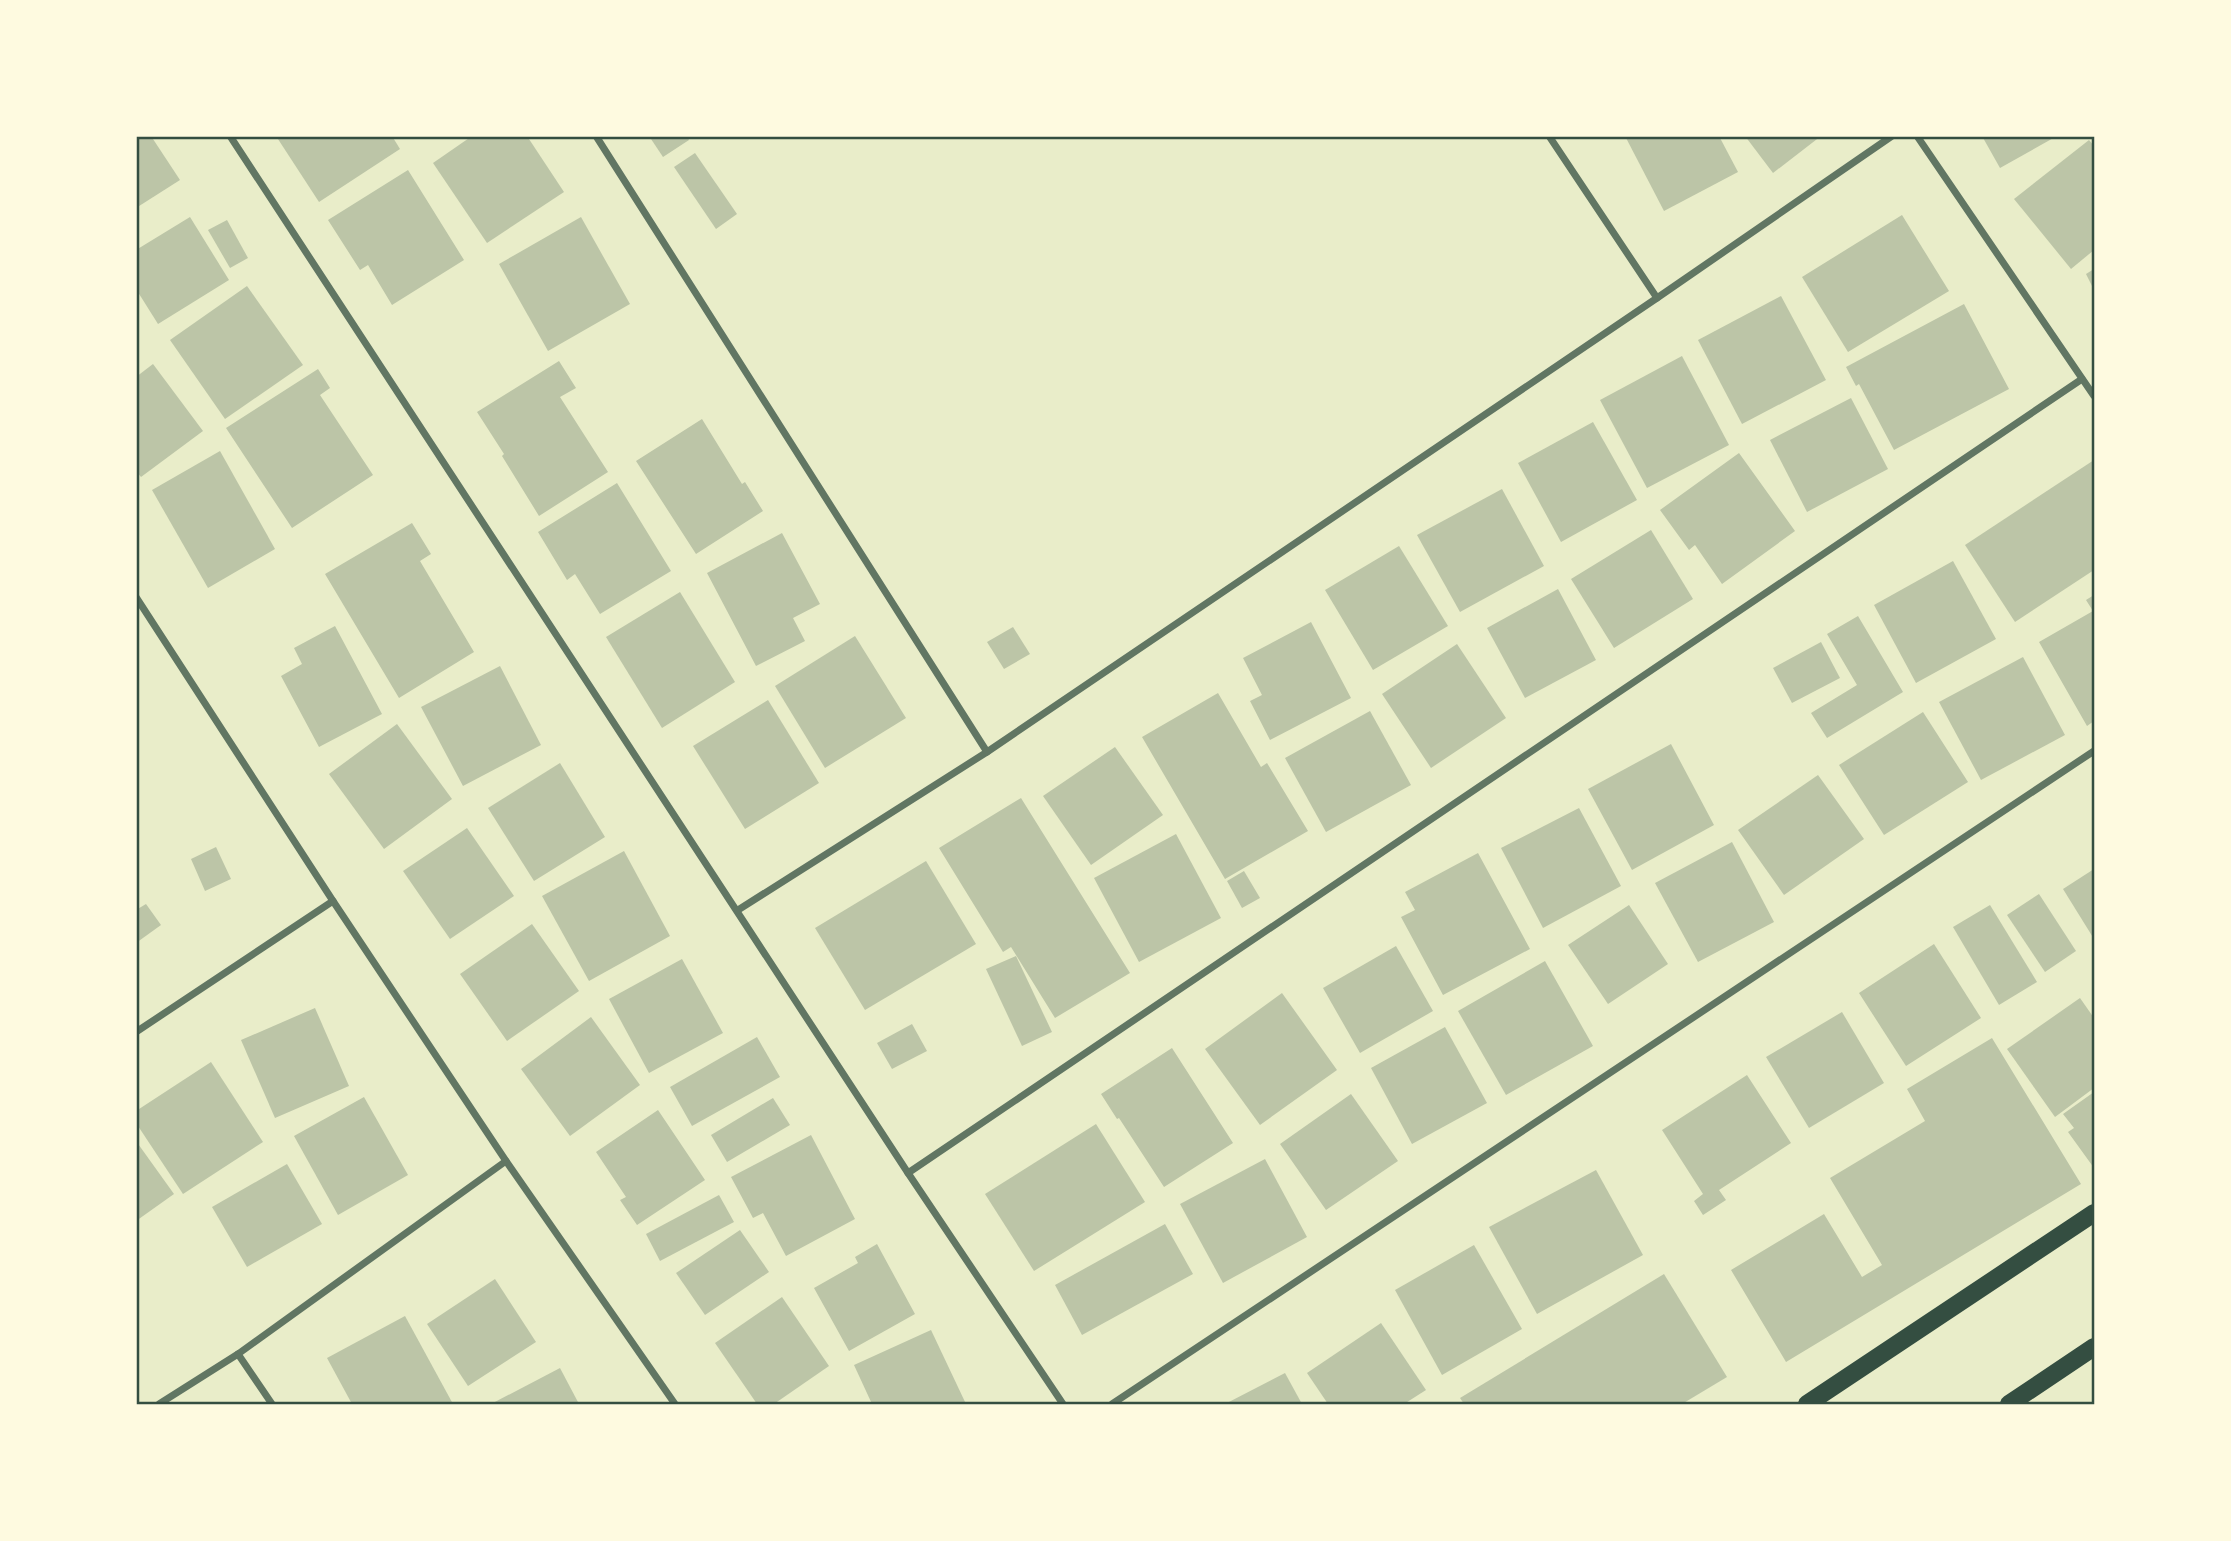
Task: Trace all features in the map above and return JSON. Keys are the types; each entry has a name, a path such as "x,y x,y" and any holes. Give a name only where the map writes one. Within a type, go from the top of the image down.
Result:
{"main road":[{"path":"1807,1405 2095,1213"},
{"path":"2009,1405 2095,1347"}],"street":[{"path":"230,136 908,1173 1063,1405"},
{"path":"596,136 987,752"},
{"path":"1549,136 1657,298"},
{"path":"738,910 987,752 1892,136"},
{"path":"1917,136 2095,396"},
{"path":"908,1173 2082,379"},
{"path":"136,597 506,1161 675,1405"},
{"path":"1112,1405 2095,751"},
{"path":"136,1032 333,901"},
{"path":"159,1405 238,1354 506,1161"},
{"path":"238,1354 272,1405"}],"building":[{"path":"136,136 151,136 180,180 136,208"},
{"path":"276,136 392,136 400,149 319,202"},
{"path":"472,136 527,136 564,192 487,243 433,163"},
{"path":"649,136 687,136 689,140 663,157"},
{"path":"1625,136 1719,136 1738,172 1664,211"},
{"path":"1745,136 1821,136 1773,173"},
{"path":"1982,136 2057,136 2000,168"},
{"path":"2089,140 2094,146 2094,250 2071,269 2014,199"},
{"path":"695,153 737,214 716,229 674,167"},
{"path":"408,170 464,260 392,305 368,265 360,270 328,220"},
{"path":"1902,215 1949,291 1848,352 1802,277"},
{"path":"190,217 229,280 158,324 136,289 136,250"},
{"path":"581,217 630,304 548,351 499,264"},
{"path":"227,220 248,258 230,268 208,230"},
{"path":"2094,269 2094,290 2086,274"},
{"path":"247,286 303,365 225,419 170,340"},
{"path":"1781,296 1826,380 1742,424 1698,340"},
{"path":"1964,304 2009,389 1894,450 1859,384 1856,386 1846,367"},
{"path":"1682,356 1729,445 1647,488 1600,400"},
{"path":"559,361 576,388 560,397 608,472 539,516 477,412"},
{"path":"153,364 203,431 141,477 136,471 136,377"},
{"path":"318,369 330,388 320,395 373,475 292,528 226,428"},
{"path":"1851,398 1888,469 1807,512 1770,440"},
{"path":"702,419 742,484 745,482 763,511 696,554 636,461"},
{"path":"1593,422 1637,500 1561,542 1518,463"},
{"path":"220,451 275,549 208,588 152,490"},
{"path":"1739,453 1795,531 1722,584 1695,545 1689,550 1660,510"},
{"path":"2094,460 2094,570 2015,622 1965,545"},
{"path":"617,483 671,571 600,614 575,574 567,580 538,532"},
{"path":"1502,489 1544,566 1460,612 1417,535"},
{"path":"412,523 431,554 420,561 474,652 399,698 325,574"},
{"path":"1651,530 1693,599 1614,648 1571,579"},
{"path":"782,533 820,604 793,618 805,641 756,666 707,573"},
{"path":"1399,546 1448,626 1373,670 1325,590"},
{"path":"1953,561 1996,639 1916,683 1874,605"},
{"path":"1558,589 1596,660 1525,698 1487,628"},
{"path":"680,592 735,682 662,728 606,637"},
{"path":"2094,595 2094,721 2087,726 2039,642 2093,611 2086,600"},
{"path":"1858,616 1903,692 1827,738 1811,713 1857,685 1827,634"},
{"path":"1311,622 1351,698 1270,740 1250,701 1262,695 1243,658"},
{"path":"335,626 382,714 319,747 281,676 302,664 294,648"},
{"path":"1013,627 1030,654 1004,669 987,642"},
{"path":"855,636 906,718 825,768 775,686"},
{"path":"1821,642 1840,678 1792,703 1773,668"},
{"path":"1457,644 1506,718 1431,768 1382,694"},
{"path":"2023,657 2065,735 1981,780 1939,702"},
{"path":"500,666 541,745 463,786 421,707"},
{"path":"1218,693 1261,767 1267,763 1308,831 1225,879 1142,737"},
{"path":"768,700 819,783 745,829 693,746"},
{"path":"1370,711 1411,785 1326,832 1285,758"},
{"path":"1923,712 1968,782 1884,835 1839,765"},
{"path":"397,724 452,799 384,849 329,774"},
{"path":"1671,744 1714,825 1632,870 1588,789"},
{"path":"1115,747 1163,815 1091,865 1043,796"},
{"path":"560,763 605,837 534,881 488,808"},
{"path":"1818,775 1864,839 1784,895 1738,830"},
{"path":"1021,798 1130,973 1055,1018 1011,947 1003,952 939,848"},
{"path":"1579,808 1621,886 1543,928 1501,848"},
{"path":"467,828 514,896 450,939 403,871"},
{"path":"1176,834 1221,918 1139,962 1094,878"},
{"path":"1732,842 1774,922 1698,962 1655,883"},
{"path":"216,847 231,879 205,891 191,859"},
{"path":"624,851 670,936 589,981 542,896"},
{"path":"1478,853 1530,949 1443,995 1401,917 1415,910 1405,892"},
{"path":"926,861 976,944 865,1010 815,928"},
{"path":"2094,869 2094,939 2063,889"},
{"path":"1244,871 1260,898 1242,908 1227,881"},
{"path":"2039,894 2076,951 2045,972 2007,915"},
{"path":"146,904 161,925 136,943 136,910"},
{"path":"1629,905 1668,964 1608,1004 1568,945"},
{"path":"1990,905 2037,982 1999,1005 1953,927"},
{"path":"532,924 579,991 507,1041 460,974"},
{"path":"1934,944 1981,1018 1906,1066 1859,993"},
{"path":"1396,946 1433,1011 1360,1053 1323,988"},
{"path":"1016,956 1052,1032 1022,1046 986,969"},
{"path":"682,959 723,1033 649,1073 609,999"},
{"path":"1545,961 1593,1046 1506,1095 1458,1011"},
{"path":"1282,993 1337,1070 1260,1125 1205,1049"},
{"path":"2080,998 2094,1018 2094,1088 2055,1117 2007,1049"},
{"path":"315,1008 349,1086 275,1118 241,1040"},
{"path":"1842,1012 1884,1083 1809,1128 1766,1057"},
{"path":"591,1017 640,1085 570,1136 521,1069"},
{"path":"912,1024 927,1051 892,1069 877,1043"},
{"path":"1445,1027 1487,1103 1412,1144 1371,1068"},
{"path":"757,1037 780,1077 692,1126 670,1087"},
{"path":"1992,1038 2081,1184 1786,1362 1731,1270 1824,1214 1862,1277 1882,1265 1830,1178 1925,1121 1907,1089"},
{"path":"1172,1048 1233,1143 1164,1187 1101,1094"},
{"path":"211,1062 263,1142 183,1194 136,1123 136,1111"},
{"path":"1747,1075 1791,1143 1719,1190 1726,1200 1703,1215 1694,1201 1703,1194 1662,1130"},
{"path":"2094,1092 2094,1168 2068,1132 2074,1128 2063,1114"},
{"path":"1351,1094 1398,1161 1326,1210 1280,1144"},
{"path":"364,1097 408,1175 338,1215 294,1136"},
{"path":"773,1098 790,1125 727,1162 711,1135"},
{"path":"658,1110 705,1180 637,1225 620,1200 626,1197 596,1152"},
{"path":"1096,1124 1145,1202 1034,1271 985,1194"},
{"path":"811,1135 855,1219 786,1256 763,1213 753,1218 731,1177"},
{"path":"136,1141 174,1194 136,1221"},
{"path":"1265,1159 1307,1237 1223,1283 1180,1204"},
{"path":"287,1164 322,1224 247,1267 212,1207"},
{"path":"1596,1170 1643,1255 1537,1314 1489,1227"},
{"path":"719,1195 734,1222 660,1261 646,1234"},
{"path":"1165,1224 1193,1274 1082,1335 1055,1285"},
{"path":"740,1230 769,1272 705,1315 676,1273"},
{"path":"877,1244 915,1314 849,1351 814,1288 858,1263 855,1257"},
{"path":"1474,1245 1522,1329 1442,1375 1395,1290"},
{"path":"1664,1274 1727,1377 1682,1404 1464,1404 1460,1398"},
{"path":"495,1279 536,1342 468,1386 427,1324"},
{"path":"782,1297 829,1366 774,1404 757,1404 715,1343"},
{"path":"405,1316 453,1404 352,1404 327,1358"},
{"path":"1381,1323 1426,1390 1404,1404 1328,1404 1307,1373"},
{"path":"931,1330 966,1404 872,1404 854,1365"},
{"path":"560,1368 579,1404 491,1404"},
{"path":"1285,1373 1302,1404 1225,1404"}]}
